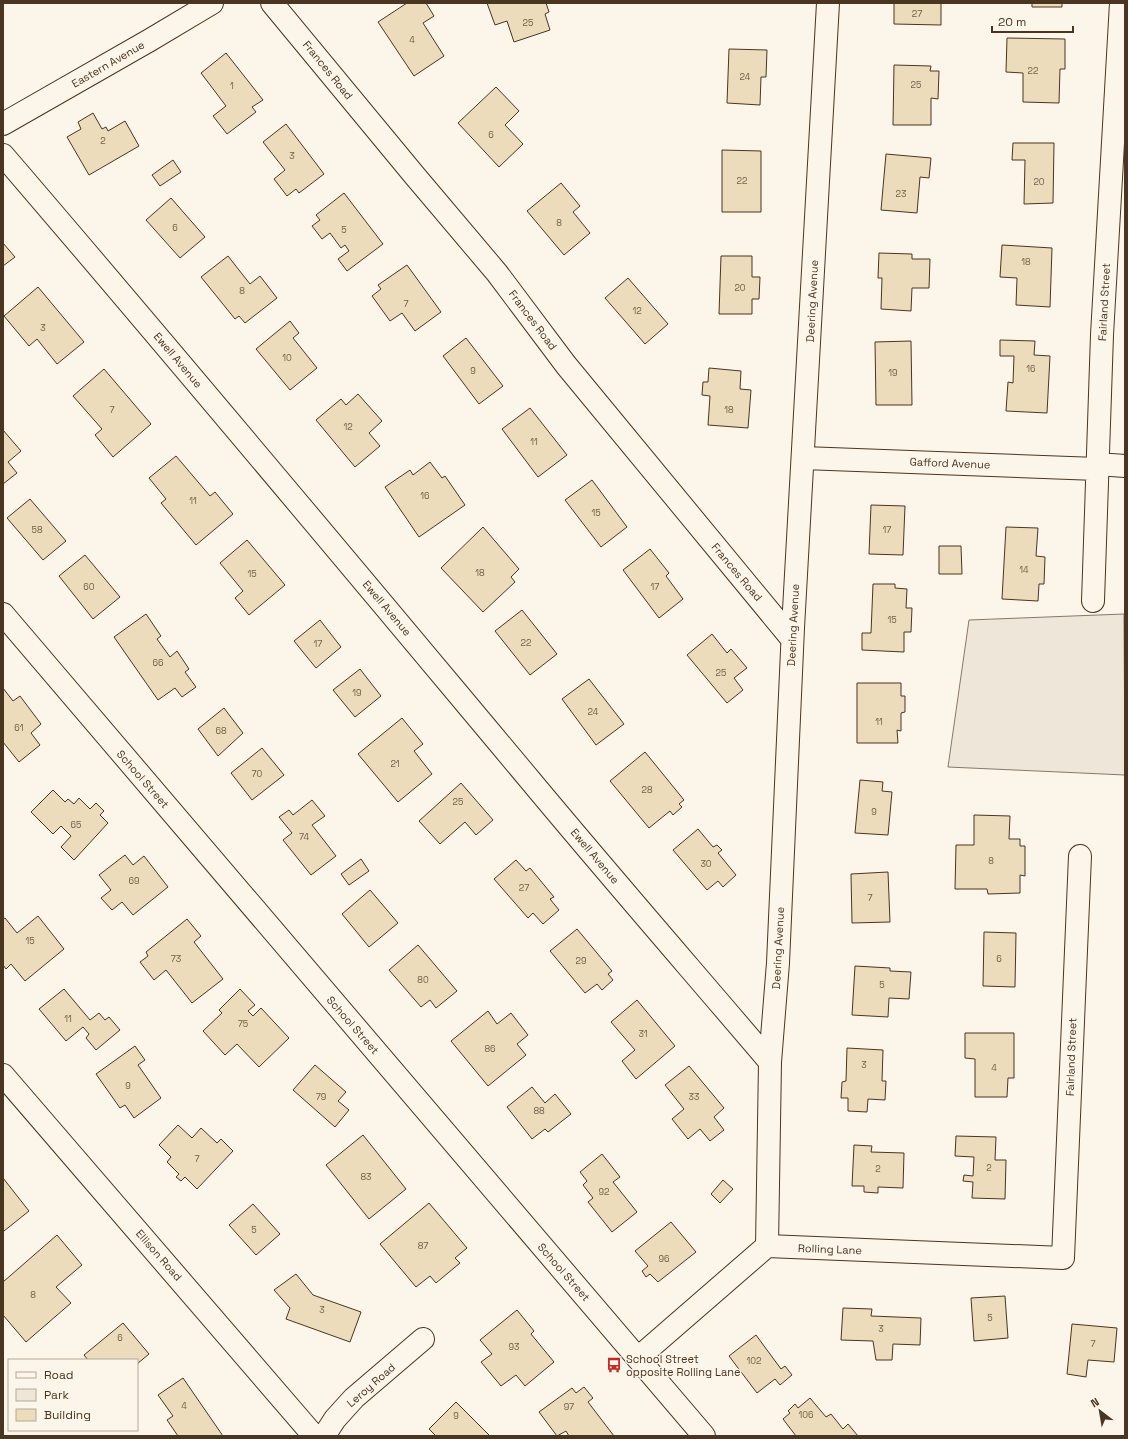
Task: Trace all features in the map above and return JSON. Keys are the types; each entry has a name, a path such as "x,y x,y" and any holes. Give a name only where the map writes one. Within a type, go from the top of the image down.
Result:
{"street":[{"name":"Eastern Avenue","path":"3,124 212,3"},
{"name":"Frances Road","path":"272,3 415,176 498,273 566,365 792,639"},
{"name":"Deering Avenue","path":"767,1246 770,1062 778,963 792,639 828,3"},
{"name":"Fairland Street","path":"1093,601 1102,335 1121,3"},
{"name":"Ewell Avenue","path":"3,156 126,298 334,544 532,782 770,1062"},
{"name":"Gafford Avenue","path":"803,458 1125,466"},
{"name":"School Street","path":"3,614 704,1436"},
{"name":"Fairland Street","path":"1063,1258 1080,856"},
{"name":"Ellison Road","path":"3,1075 314,1436"},
{"path":"638,1358 767,1246"},
{"name":"Rolling Lane","path":"767,1246 1063,1258"},
{"name":"Leroy Road","path":"324,1436 335,1418 354,1398 424,1339"}],"green space":[{"path":"1124,614 1125,775 948,767 969,620"}],"building":[{"path":"407,3 426,3 434,16 423,23 444,56 414,76 378,22"},
{"path":"487,3 546,3 549,12 545,14 550,30 514,42 507,21 495,25"},
{"path":"894,3 941,3 941,25 894,24"},
{"path":"1032,3 1062,3 1062,7 1032,7"},
{"path":"1007,38 1065,39 1065,69 1060,69 1059,103 1023,102 1023,73 1006,72"},
{"path":"729,49 767,50 766,77 761,77 760,105 727,103"},
{"path":"226,53 263,100 252,107 256,112 227,134 213,116 226,106 201,73"},
{"path":"894,65 931,66 930,71 939,71 938,99 931,98 931,125 893,125"},
{"path":"496,87 519,111 505,125 523,144 499,167 458,123"},
{"path":"93,113 102,129 106,127 108,131 125,121 139,146 89,175 67,137 81,129 78,122"},
{"path":"286,124 324,174 299,193 296,189 287,196 274,179 285,170 263,142"},
{"path":"1013,143 1054,143 1053,203 1024,204 1025,160 1012,160"},
{"path":"722,150 761,151 761,212 722,212"},
{"path":"886,154 931,158 929,178 920,177 917,213 881,210"},
{"path":"173,160 181,172 160,186 152,175"},
{"path":"561,183 580,206 573,212 590,233 564,255 527,211"},
{"path":"344,193 383,244 347,271 338,259 349,251 345,245 341,248 330,233 322,239 312,226 320,220 316,215"},
{"path":"171,198 205,237 180,258 146,220"},
{"path":"3,243 15,257 3,266"},
{"path":"1002,245 1052,248 1050,307 1016,305 1017,278 1000,277"},
{"path":"879,253 912,254 912,259 930,259 929,288 912,288 911,311 881,309 882,278 878,278"},
{"path":"228,256 250,284 260,276 277,298 245,323 239,316 235,319 201,277"},
{"path":"721,256 752,256 752,277 760,277 759,299 752,299 752,314 719,314"},
{"path":"407,265 441,312 415,331 402,313 390,321 372,296 381,289 378,285"},
{"path":"628,278 668,324 645,344 605,298"},
{"path":"38,287 84,342 57,364 37,339 29,346 4,316"},
{"path":"290,321 299,333 293,338 317,368 290,390 256,349"},
{"path":"466,338 503,386 479,404 443,356"},
{"path":"1000,340 1035,341 1034,355 1050,356 1047,413 1006,411 1008,382 1013,383 1014,356 1000,356"},
{"path":"911,341 912,405 876,405 875,342"},
{"path":"709,368 741,371 740,389 751,390 748,428 708,425 710,396 702,395 703,382 708,382"},
{"path":"104,369 151,424 113,457 95,435 102,429 73,396"},
{"path":"358,394 382,421 369,433 380,446 355,467 316,420 341,399 346,405"},
{"path":"530,408 567,455 538,477 502,429"},
{"path":"3,430 21,451 8,462 17,473 3,484"},
{"path":"176,456 210,496 215,492 233,514 196,545 161,503 166,499 149,478"},
{"path":"430,462 442,478 445,476 465,505 419,537 385,487 410,470 413,475"},
{"path":"592,480 627,527 601,547 565,500"},
{"path":"30,499 66,541 43,560 7,518"},
{"path":"871,505 905,506 903,555 869,554"},
{"path":"483,527 519,569 511,577 515,582 483,612 441,568"},
{"path":"1006,527 1038,528 1036,556 1045,557 1044,584 1039,584 1038,601 1002,599"},
{"path":"247,540 285,585 249,615 235,598 243,591 220,563"},
{"path":"939,546 961,546 962,574 939,574"},
{"path":"650,549 669,573 666,576 683,599 659,618 623,570"},
{"path":"85,555 120,597 93,619 59,576"},
{"path":"873,584 895,584 895,588 907,589 906,608 912,608 911,632 904,632 904,652 862,650 862,633 871,633"},
{"path":"522,610 557,654 530,675 495,631"},
{"path":"146,614 161,636 157,639 170,657 177,651 189,669 185,672 196,687 182,697 175,688 158,700 114,637"},
{"path":"320,620 341,647 316,668 294,641"},
{"path":"712,634 727,653 731,649 747,668 734,678 743,690 727,703 687,655"},
{"path":"360,669 381,696 355,717 333,690"},
{"path":"589,679 624,724 596,745 562,699"},
{"path":"857,683 901,683 901,696 905,696 905,712 901,713 901,731 897,730 898,743 857,743"},
{"path":"3,688 13,701 20,696 41,724 31,733 40,745 19,762 3,742"},
{"path":"224,708 243,733 218,756 198,729"},
{"path":"402,718 423,744 414,751 432,774 398,802 358,754"},
{"path":"262,748 284,775 252,800 231,773"},
{"path":"645,752 684,800 679,804 682,807 673,815 670,811 649,828 610,781"},
{"path":"860,780 883,782 882,791 892,792 888,835 855,833"},
{"path":"461,783 493,820 476,835 465,822 440,844 419,821"},
{"path":"53,790 65,802 68,799 74,804 79,798 90,809 96,803 104,811 100,815 108,823 74,860 61,847 71,836 61,826 53,834 31,812"},
{"path":"312,800 325,816 312,825 336,856 311,875 283,840 292,833 279,817 289,810 293,815"},
{"path":"974,815 1010,816 1009,839 1020,839 1020,846 1025,846 1025,876 1020,875 1020,893 988,894 987,889 955,889 956,845 974,845"},
{"path":"698,829 713,847 717,845 722,850 718,853 736,875 723,887 718,881 707,890 673,850"},
{"path":"125,855 133,865 144,856 168,887 133,915 122,902 112,910 101,898 111,890 99,875"},
{"path":"361,859 369,871 349,885 341,874"},
{"path":"516,860 526,871 530,868 554,897 550,899 559,910 543,924 533,913 528,918 494,879"},
{"path":"888,872 890,922 852,923 851,874"},
{"path":"370,890 398,923 369,947 342,914"},
{"path":"38,916 64,949 25,981 11,964 6,969 3,965 3,919 5,918 17,933"},
{"path":"187,919 201,936 194,942 223,979 192,1003 166,970 154,980 140,962 148,956 146,952"},
{"path":"577,929 612,971 608,974 613,980 602,990 597,984 585,993 550,951"},
{"path":"984,932 1016,933 1015,987 983,986"},
{"path":"418,945 457,991 436,1008 430,1000 421,1007 389,970"},
{"path":"855,966 890,968 890,971 911,972 909,999 889,998 888,1017 852,1015"},
{"path":"64,989 90,1020 99,1013 105,1020 109,1017 120,1030 96,1050 86,1038 89,1034 83,1027 66,1041 39,1009"},
{"path":"240,989 255,1005 248,1011 253,1016 261,1008 289,1038 259,1067 237,1044 225,1055 203,1031 222,1013 219,1010"},
{"path":"637,1000 675,1046 636,1079 622,1061 635,1050 611,1022"},
{"path":"488,1011 497,1024 511,1013 528,1035 517,1044 526,1055 488,1086 451,1041"},
{"path":"965,1033 1014,1033 1014,1078 1008,1078 1007,1097 975,1097 975,1059 965,1058"},
{"path":"135,1046 145,1060 138,1065 161,1098 134,1118 125,1105 120,1108 96,1074"},
{"path":"847,1048 883,1050 882,1081 886,1081 885,1100 868,1099 867,1112 848,1111 848,1098 841,1098 842,1082 846,1081"},
{"path":"315,1065 346,1092 338,1101 349,1110 335,1127 293,1090"},
{"path":"689,1066 724,1108 714,1117 724,1130 710,1141 700,1129 688,1139 672,1119 684,1109 665,1085"},
{"path":"532,1087 545,1103 555,1094 571,1114 548,1132 545,1129 532,1139 507,1107"},
{"path":"178,1125 192,1138 201,1128 217,1143 221,1139 233,1151 197,1189 185,1177 181,1181 176,1177 179,1174 167,1162 171,1157 159,1145"},
{"path":"363,1135 406,1189 369,1219 326,1165"},
{"path":"956,1136 996,1137 995,1160 1006,1160 1005,1199 972,1198 973,1182 963,1181 964,1175 973,1176 974,1157 955,1156"},
{"path":"854,1145 872,1146 871,1152 904,1153 903,1188 878,1187 878,1193 864,1192 864,1186 852,1186"},
{"path":"602,1154 620,1177 613,1182 637,1212 612,1232 588,1202 593,1198 583,1185 587,1181 580,1172"},
{"path":"3,1178 29,1211 4,1231 3,1230"},
{"path":"723,1180 733,1189 720,1203 711,1194"},
{"path":"429,1203 467,1248 455,1258 460,1263 436,1283 430,1276 416,1287 380,1244"},
{"path":"253,1204 280,1234 256,1255 229,1225"},
{"path":"671,1222 696,1252 658,1282 650,1274 646,1277 642,1271 648,1266 635,1251"},
{"path":"57,1235 82,1265 56,1287 71,1303 26,1342 3,1315 3,1282"},
{"path":"296,1274 313,1295 361,1312 350,1342 286,1319 290,1308 274,1290"},
{"path":"1005,1296 1008,1338 974,1341 971,1298"},
{"path":"843,1308 872,1309 871,1316 921,1318 920,1345 893,1344 892,1360 876,1360 873,1341 841,1340"},
{"path":"517,1310 534,1331 531,1334 554,1362 525,1386 516,1375 501,1386 481,1362 492,1354 480,1340"},
{"path":"123,1323 149,1354 138,1363 138,1359 87,1359 84,1355"},
{"path":"1072,1324 1117,1328 1114,1362 1088,1360 1086,1377 1067,1374"},
{"path":"756,1335 781,1369 785,1366 792,1375 780,1385 775,1379 757,1393 729,1356"},
{"path":"183,1378 223,1436 178,1436 167,1420 173,1416 158,1395"},
{"path":"584,1387 593,1398 588,1402 614,1436 569,1436 566,1431 557,1436 539,1412 572,1388 576,1393"},
{"path":"810,1398 826,1417 831,1414 843,1429 848,1424 858,1436 796,1436 783,1419 790,1413 788,1411 795,1404 798,1408"},
{"path":"456,1402 490,1436 436,1436 429,1429"}],"place":[{"name":"School Street opposite Rolling Lane","path":"614,1365"}]}
